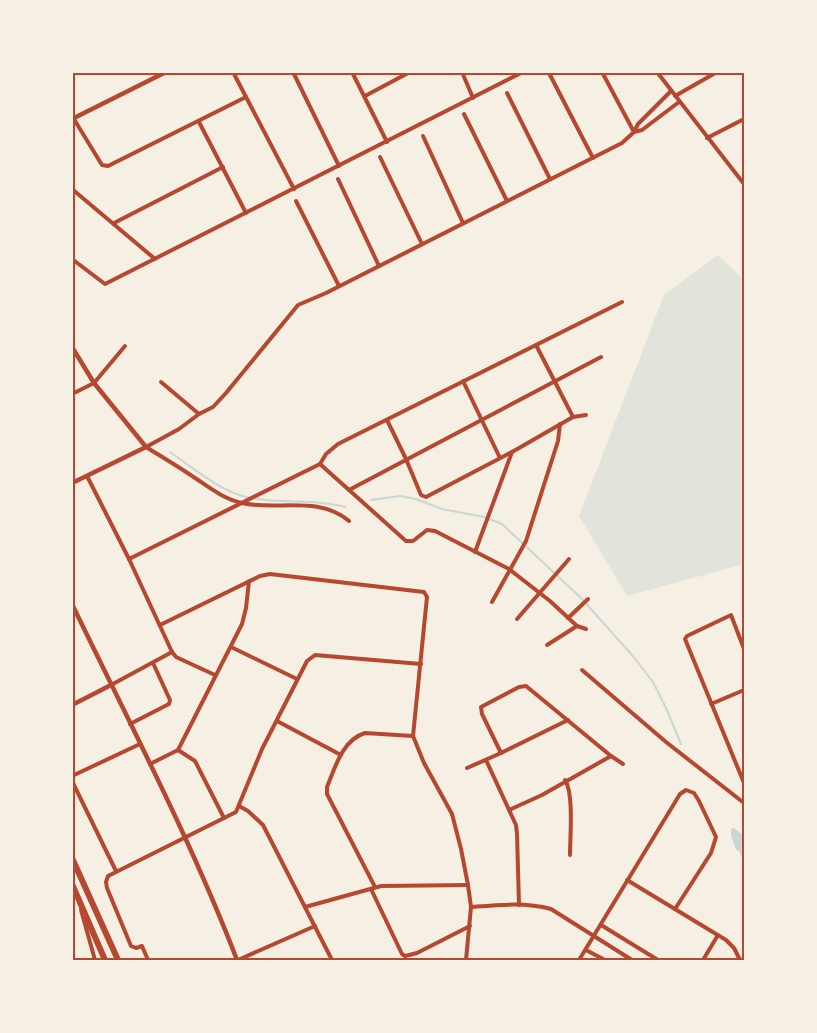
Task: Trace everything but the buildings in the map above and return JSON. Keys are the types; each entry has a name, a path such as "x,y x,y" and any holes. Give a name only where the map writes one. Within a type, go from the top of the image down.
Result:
{"highway":[{"path":"72,858 118,960"},
{"path":"74,887 105,960"}],"street":[{"path":"166,72 73,118 105,167 246,98"},
{"path":"233,72 294,189"},
{"path":"352,72 387,142"},
{"path":"364,96 410,72"},
{"path":"462,72 473,98"},
{"path":"602,72 634,132"},
{"path":"657,72 744,183"},
{"path":"675,96 717,72"},
{"path":"293,73 340,166"},
{"path":"72,259 105,284 521,73"},
{"path":"549,73 592,158"},
{"path":"73,482 146,447 213,407 220,401 298,305 622,143 671,91"},
{"path":"507,94 550,179"},
{"path":"634,132 642,130 680,102"},
{"path":"464,114 507,201"},
{"path":"707,138 744,119"},
{"path":"199,122 246,213"},
{"path":"423,136 463,223"},
{"path":"380,157 422,244"},
{"path":"114,223 223,167"},
{"path":"338,178 379,266"},
{"path":"72,189 155,259"},
{"path":"296,201 338,286"},
{"path":"129,559 320,464 332,448 622,302"},
{"path":"536,344 573,417"},
{"path":"72,394 94,383 125,346"},
{"path":"72,347 94,383 146,447 226,498 242,503 326,508 340,514 349,521"},
{"path":"349,490 602,357"},
{"path":"463,381 500,458"},
{"path":"161,382 199,414"},
{"path":"387,420 421,495 426,497 512,452 573,417 586,414"},
{"path":"492,602 526,541 558,441 560,424"},
{"path":"475,552 512,452"},
{"path":"320,464 406,540 413,541 427,530 435,531 509,570 577,626 586,629"},
{"path":"87,476 129,559 172,652 176,657 215,675"},
{"path":"517,619 569,560"},
{"path":"160,625 249,581 270,574 424,592 427,597 413,736 424,763 452,814 471,907 466,960"},
{"path":"150,764 178,750 231,647 244,616 249,581"},
{"path":"568,618 587,600"},
{"path":"72,604 185,837 213,899 237,960 315,926"},
{"path":"744,648 731,615 687,636 685,639 744,783"},
{"path":"548,645 577,626"},
{"path":"231,647 297,679"},
{"path":"72,705 172,652"},
{"path":"148,960 142,946 136,948 131,946 107,888 108,876 236,812 262,749 307,661 316,655 421,664"},
{"path":"130,724 169,704 170,700 152,663"},
{"path":"582,670 666,742 744,803"},
{"path":"501,753 482,714 481,707 519,686 526,686 623,764"},
{"path":"711,704 744,690"},
{"path":"466,768 568,720"},
{"path":"277,721 341,755"},
{"path":"413,736 365,733 354,739 341,755 327,787 327,794 404,955 410,956 470,926"},
{"path":"72,776 140,744"},
{"path":"178,750 195,761 224,818"},
{"path":"509,810 542,795 565,780 611,756"},
{"path":"486,760 516,824 519,905"},
{"path":"565,780 570,794 570,855"},
{"path":"72,781 116,871"},
{"path":"579,960 680,794 686,790 694,793 716,837 711,853 675,910"},
{"path":"239,806 248,811 263,825 332,960"},
{"path":"627,880 718,935 734,948 740,960"},
{"path":"305,907 373,888 401,885 468,885"},
{"path":"74,887 94,960"},
{"path":"471,907 519,905 551,909 632,960"},
{"path":"601,924 658,960"},
{"path":"703,960 718,935"},
{"path":"586,950 605,960"}],"shaded area":[{"path":"718,255 744,280 744,564 627,596 579,516 664,295"},
{"path":"731,828 734,828 744,836 744,862 739,851 736,850 731,835"}],"waterway":[{"path":"170,452 206,478 236,494 271,501 321,503 345,507"},
{"path":"371,500 400,496 416,499 442,509 484,517 502,524 581,598 632,655 653,682 681,744"}]}
